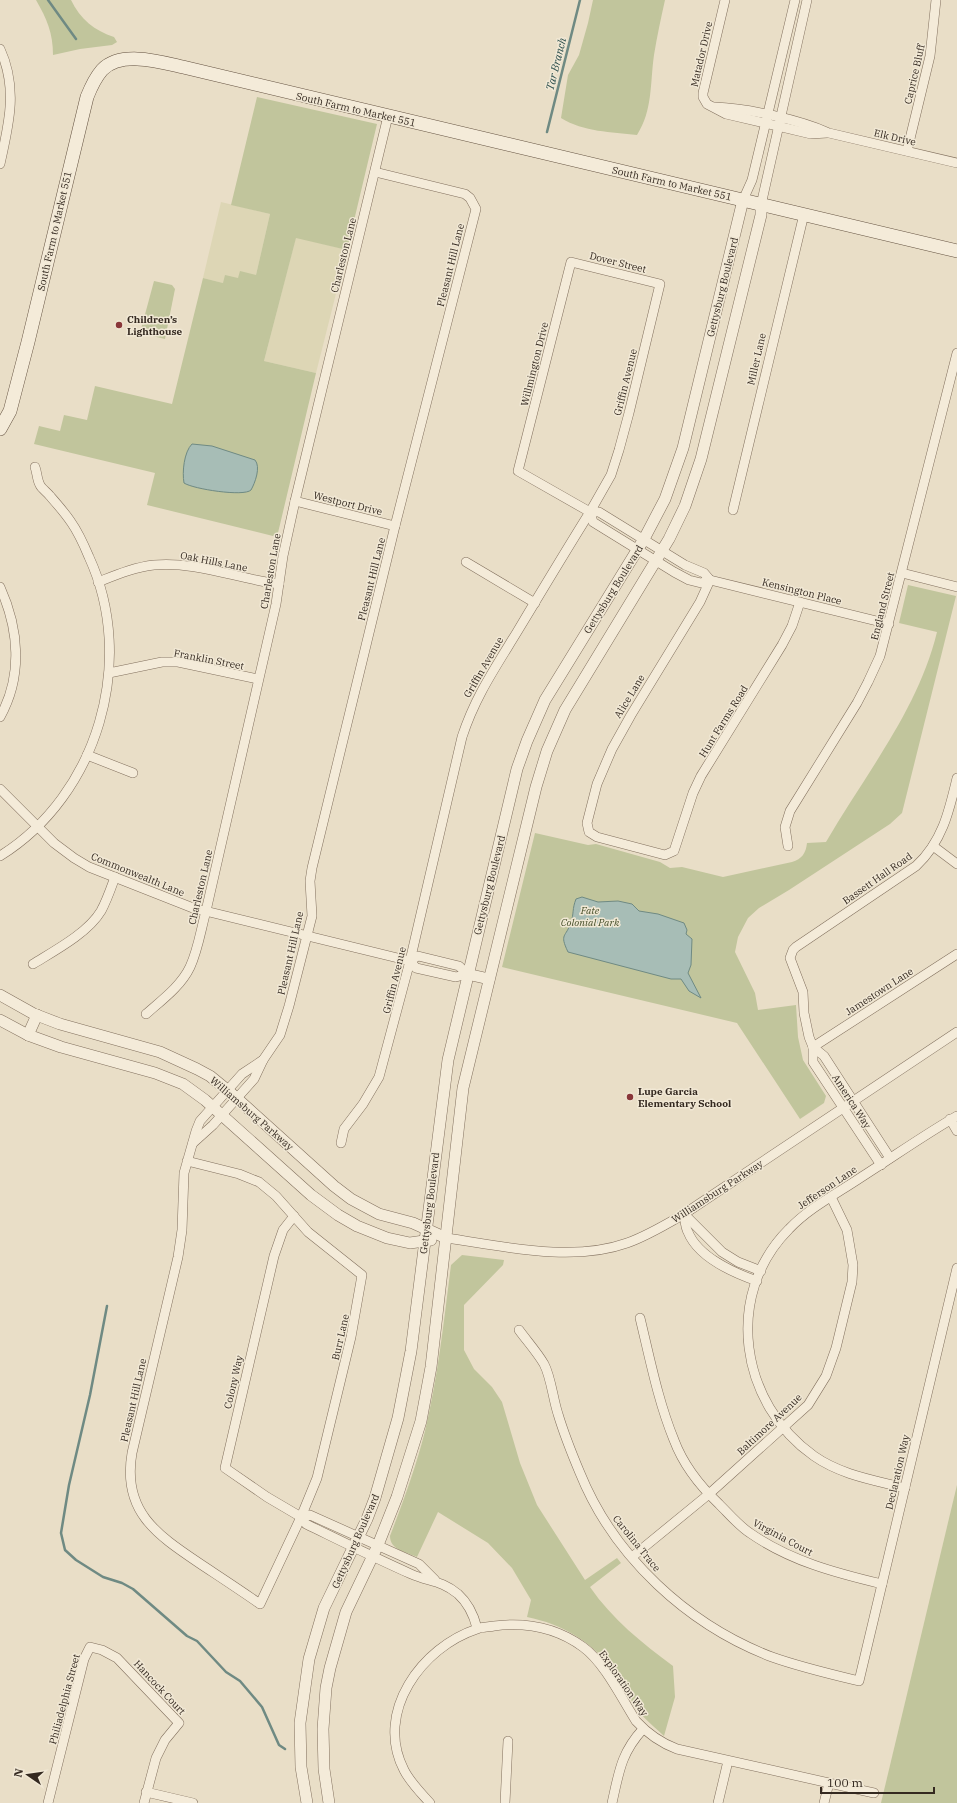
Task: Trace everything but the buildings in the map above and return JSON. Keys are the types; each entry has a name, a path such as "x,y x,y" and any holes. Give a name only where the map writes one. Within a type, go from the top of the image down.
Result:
{"main road":[{"name":"South Farm to Market 551","path":"0,429 28,342 79,124 87,97 93,81 103,68 130,58 150,60 957,251"}],"street":[{"name":"Matador Drive","path":"725,0 703,97 707,104 715,107 733,107 767,119"},
{"name":"Gettysburg Boulevard","path":"307,1803 301,1767 300,1723 308,1659 324,1608 359,1536 382,1477 398,1418 410,1351 448,1060 467,974 518,769 531,730 550,689 644,539 671,487 743,200 752,180 795,0"},
{"name":"Gettysburg Boulevard","path":"329,1803 324,1769 323,1749 323,1709 326,1688 334,1650 346,1612 378,1545 402,1484 421,1421 431,1367 463,1088 536,787 548,746 565,710 674,529 685,506 701,459 761,215 761,204 807,0"},
{"name":"Caprice Bluff","path":"906,151 930,56 936,0"},
{"path":"0,49 9,74 12,100 9,126 0,164"},
{"name":"Charleston Lane","path":"146,1014 178,985 190,967 206,911 276,604 295,501 388,116"},
{"name":"Elk Drive","path":"767,119 811,134 829,133 957,163"},
{"name":"Pleasant Hill Lane","path":"193,1143 222,1115 254,1079 263,1060 280,1035 308,937 312,916 310,881 312,868 395,526 476,210 470,198 465,194 375,172"},
{"name":"Miller Lane","path":"732,510 804,214"},
{"name":"Dover Street","path":"571,262 660,284"},
{"name":"Willmington Drive","path":"518,471 571,262"},
{"name":"Griffin Avenue","path":"341,1143 344,1129 363,1104 379,1077 410,961 462,737 470,713 479,694 611,475 630,413 660,284"},
{"name":"England Street","path":"788,846 785,827 790,811 868,682 880,656 957,353"},
{"path":"0,856 17,845 37,826 56,806 73,784 96,737 105,707 109,673 108,625 102,594 90,558 71,522 40,484 35,467"},
{"name":"Kensington Place","path":"518,471 590,512 599,512 685,565 704,573 710,580"},
{"name":"Westport Drive","path":"295,501 395,526"},
{"name":"Kensington Place","path":"590,512 594,522 637,550 689,580 701,583 710,580 889,624"},
{"path":"466,562 535,603"},
{"name":"Oak Hills Lane","path":"98,582 133,569 154,565 180,564 261,582 279,584"},
{"path":"902,573 957,587"},
{"name":"Alice Lane","path":"672,853 665,854 597,838 590,832 587,823 597,784 612,749 700,602 710,580"},
{"path":"0,587 9,607 17,661 13,685 0,717"},
{"name":"Hunt Farms Road","path":"672,853 676,848 688,807 701,776 782,645 792,626 800,602"},
{"name":"Franklin Street","path":"109,673 162,662 178,662 258,680"},
{"path":"87,755 133,773"},
{"name":"Bassett Hall Road","path":"791,953 796,947 916,866 933,846 947,819 957,778"},
{"name":"Commonwealth Lane","path":"0,789 54,843 74,858 115,877 206,911 410,961 416,968 456,977 467,974"},
{"path":"933,846 957,864"},
{"path":"33,964 68,942 90,923 100,912 115,877"},
{"name":"America Way","path":"791,953 791,962 797,972 804,992 804,1013 809,1038 813,1046 824,1056 890,1158"},
{"name":"Jamestown Lane","path":"813,1046 957,954"},
{"path":"467,974 489,979"},
{"name":"Williamsburg Parkway","path":"0,995 37,1015 73,1029 173,1057 210,1076 334,1186 351,1199 379,1214 413,1223 446,1238"},
{"path":"28,1034 37,1015"},
{"name":"Williamsburg Parkway","path":"0,1020 28,1034 61,1047 174,1080 192,1090 311,1195 338,1215 357,1226 387,1238 410,1243 446,1238 554,1252 586,1252 612,1248 639,1239 684,1214 957,1032"},
{"name":"America Way","path":"813,1046 813,1062 881,1165"},
{"name":"Pleasant Hill Lane","path":"260,1604 174,1546 159,1534 142,1514 132,1490 130,1473 132,1453 180,1243 183,1181 187,1161 200,1121 242,1074 263,1060"},
{"path":"954,1117 957,1131"},
{"name":"Jefferson Lane","path":"905,1488 854,1475 833,1467 815,1457 800,1445 784,1428 762,1396 754,1376 748,1336 749,1313 761,1271 772,1250 789,1229 808,1212 954,1117"},
{"name":"Burr Lane","path":"187,1161 239,1174 258,1182 276,1196 318,1241 362,1275 356,1316 327,1439 312,1490 260,1604"},
{"name":"Baltimore Avenue","path":"632,1557 709,1494 784,1428 808,1405 826,1376 836,1348 852,1282 853,1265 847,1230 831,1197"},
{"path":"684,1214 722,1252 738,1262 761,1271"},
{"path":"684,1214 688,1232 704,1252 731,1272 757,1282"},
{"name":"Colony Way","path":"294,1216 283,1230 275,1251 225,1468 267,1497 301,1517 306,1524 353,1548 413,1575 436,1581"},
{"name":"Declaration Way","path":"859,1681 957,1268"},
{"name":"Virginia Court","path":"640,1318 657,1387 674,1441 691,1471 709,1494 749,1533 790,1556 836,1573 882,1584"},
{"name":"Carolina Trace","path":"519,1330 545,1366 558,1414 581,1475 605,1522 642,1569 675,1601 731,1638 770,1656 793,1664 859,1681"},
{"name":"Colony Way","path":"301,1517 310,1515 419,1564 436,1581 459,1595 473,1616 477,1628"},
{"name":"Exploration Way","path":"430,1803 412,1783 403,1769 395,1738 396,1720 408,1684 423,1664 438,1649 477,1628 504,1625 528,1625 546,1628 583,1647 596,1658 643,1729 661,1743 677,1749 728,1761 874,1793"},
{"name":"Hancock Court","path":"90,1647 102,1650 117,1658 179,1723 159,1749 144,1803"},
{"name":"Philiadelphia Street","path":"48,1803 84,1659 90,1647"},
{"path":"612,1803 625,1754 630,1744 643,1729"},
{"path":"505,1803 508,1741"},
{"path":"718,1803 728,1761"},
{"path":"824,1803 829,1783"},
{"path":"146,1792 193,1803"}],"shaded area":[{"path":"221,202 270,214 256,275 238,278 223,283 203,278"},
{"path":"296,237 347,250 316,373 264,361"}],"green space":[{"path":"36,0 71,0 79,13 94,28 114,37 117,42 112,45 80,49 53,55 49,26"},
{"path":"593,0 665,0 654,55 650,96 646,116 637,135 588,129 570,123 561,118 568,75 579,55"},
{"path":"257,97 377,124 347,250 296,238 264,361 316,373 277,537 147,505 155,473 34,444 39,426 60,431 64,415 87,420 95,386 172,404 203,278 223,283 225,275 238,278 240,271 256,275 270,214 231,205"},
{"path":"154,281 172,285 175,289 165,339 140,333"},
{"name":"Fate Colonial Park","path":"908,585 956,596 902,813 890,824 759,908 748,918 738,937 735,952 755,993 758,1010 796,1005 798,1037 803,1060 826,1096 824,1103 800,1119 737,1023 502,967 535,833 588,845 596,844 660,862 670,868 682,867 723,877 792,862 803,855 806,850 807,843 826,842 904,715 928,661 937,632 899,623"},
{"path":"462,1255 504,1260 503,1265 464,1305 464,1350 474,1369 492,1387 502,1402 520,1463 537,1505 585,1580 617,1558 621,1563 590,1587 608,1610 628,1630 673,1666 675,1697 664,1736 641,1714 613,1671 596,1651 576,1636 552,1624 527,1617 531,1600 512,1568 488,1543 438,1512 417,1557 399,1550 391,1541 390,1536 413,1471 430,1411 451,1265"},
{"path":"957,1485 957,1803 881,1803"}],"water":[{"path":"192,444 212,446 255,460 257,463 256,479 251,490 239,493 218,491 197,488 184,483 184,462 187,452"},
{"path":"582,897 598,902 618,901 632,904 639,911 658,914 684,923 687,930 686,934 692,939 691,965 688,973 701,998 689,991 681,979 671,979 568,952 564,942 564,936 571,922 576,899"}],"waterway":[{"path":"48,0 76,39"},
{"name":"Tar Branch","path":"547,132 580,0"},
{"path":"107,1306 90,1395 69,1485 61,1533 65,1550 76,1560 103,1577 122,1583 133,1589 187,1636 197,1641 226,1672 240,1681 262,1707 279,1745 285,1749"}],"place":[{"name":"Children’s Lighthouse","path":"119,325"},
{"name":"Lupe Garcia Elementary School","path":"630,1097"}]}
